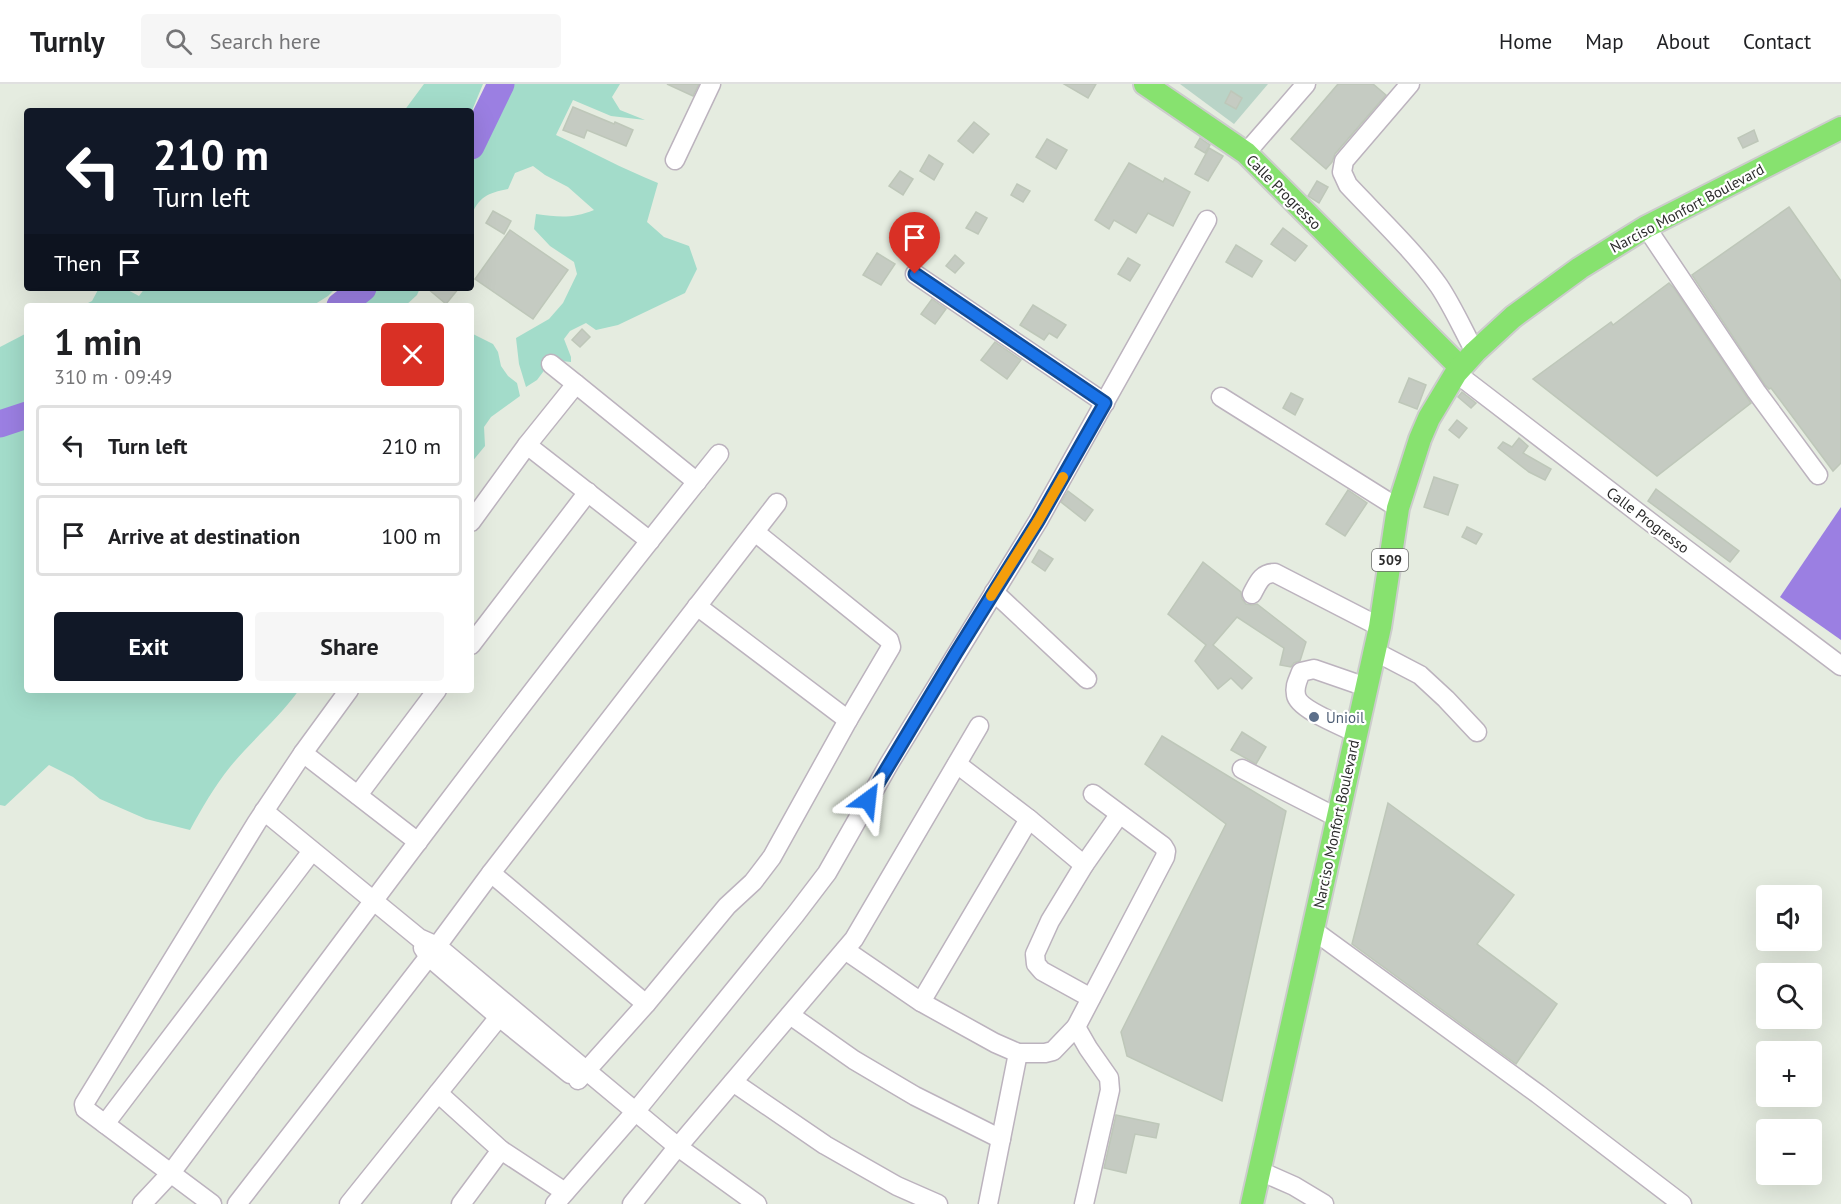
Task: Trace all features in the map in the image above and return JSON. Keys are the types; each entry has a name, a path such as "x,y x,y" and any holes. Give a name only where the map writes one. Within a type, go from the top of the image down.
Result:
{"main road":[{"name":"Calle Progresso","path":"1145,84 1246,153 1464,364"},
{"name":"Narciso Monfort Boulevard","path":"1252,1204 1336,817 1380,627 1398,508 1420,438 1429,418 1464,364 1513,317 1580,268 1646,227 1841,128"}],"street":[{"path":"675,160 711,84"},
{"path":"1246,153 1306,84"},
{"path":"1410,84 1344,161 1342,172 1348,185 1439,287 1455,313 1464,364"},
{"path":"438,1093 501,1150 560,1198 631,1117 827,873 889,764 1038,521 1207,220"},
{"path":"1646,227 1756,391 1818,475"},
{"path":"915,274 1105,403"},
{"path":"551,364 697,482"},
{"name":"Calle Progresso","path":"1464,364 1662,531 1841,666"},
{"path":"474,518 527,445 576,384"},
{"path":"1221,397 1398,508"},
{"path":"527,445 650,541"},
{"path":"142,1204 171,1173 373,901 719,454"},
{"path":"474,641 588,492"},
{"path":"237,1204 777,503"},
{"path":"582,1076 728,906 768,864 891,647 890,640 755,532"},
{"path":"1252,594 1263,576 1275,573 1380,627"},
{"path":"994,592 1087,679"},
{"path":"697,606 848,720"},
{"path":"1374,651 1420,675 1477,732"},
{"path":"1356,733 1303,706 1296,698 1295,685 1301,672 1314,669 1366,687"},
{"path":"212,1204 85,1109 84,1104 264,812 347,693"},
{"path":"358,795 435,693"},
{"path":"632,1204 854,939 979,726"},
{"path":"303,753 418,842"},
{"path":"957,764 1084,865"},
{"path":"1242,769 1336,817"},
{"path":"845,950 921,1002 995,1043 1018,1053 1053,1051 1076,1027 1166,857 1163,846 1093,794"},
{"path":"264,812 419,938 499,1017 582,1076"},
{"path":"1091,998 1042,971 1036,964 1035,954 1050,921 1084,865 1119,815"},
{"path":"921,1002 1029,819"},
{"path":"105,1124 312,851"},
{"path":"491,873 646,1004"},
{"path":"1313,930 1538,1094 1682,1204"},
{"path":"433,952 675,1151 735,1204"},
{"path":"790,1015 854,1060 915,1096 1001,1139"},
{"path":"349,1204 499,1017"},
{"path":"1076,1027 1109,1078 1110,1090 1084,1204"},
{"path":"988,1204 1018,1053"},
{"path":"734,1082 825,1145 897,1186 938,1204"},
{"path":"461,1204 501,1150"},
{"path":"675,1151 757,1204"},
{"path":"1260,1171 1294,1186 1324,1204"}],"shaded area":[{"path":"424,84 483,84 473,108 406,108"},
{"path":"511,84 620,84 612,97 620,110 645,120 611,116 573,100 556,135 658,183 647,222 664,237 689,246 697,269 685,293 618,325 596,330 586,323 570,331 564,339 571,362 552,360 537,380 526,387 519,364 516,338 549,319 563,303 577,274 574,262 550,246 534,229 536,214 565,216 579,215 594,210 568,187 533,166 515,173 508,189 485,197 474,211 474,159"},
{"path":"97,291 130,291 139,296 143,291 333,291 317,303 88,303 92,301"},
{"path":"374,291 419,291 408,303 360,303"},
{"path":"474,334 493,344 498,352 501,366 517,383 520,396 491,417 484,427 485,446 474,459"},
{"path":"24,335 24,403 0,415 0,347"},
{"path":"24,425 24,693 297,693 230,767 208,798 190,830 146,819 100,799 73,777 49,765 5,806 0,805 0,433"},
{"path":"1841,507 1841,640 1780,597"}],"green space":[{"path":"1180,84 1268,84 1234,124"}],"building":[{"path":"667,84 699,84 693,96"},
{"path":"1064,84 1096,84 1088,98"},
{"path":"1338,84 1373,84 1386,95 1335,154 1326,169 1291,139"},
{"path":"1231,91 1242,98 1236,109 1225,103"},
{"path":"573,107 633,130 626,146 587,130 584,138 563,130"},
{"path":"974,122 989,134 973,153 958,141"},
{"path":"1754,130 1758,141 1743,148 1738,138"},
{"path":"1200,138 1210,145 1205,153 1195,147"},
{"path":"1047,139 1067,150 1056,169 1036,157"},
{"path":"1209,148 1223,156 1208,181 1195,174"},
{"path":"929,155 943,164 934,180 920,171"},
{"path":"1129,163 1163,182 1165,178 1190,192 1173,226 1148,213 1136,233 1114,220 1109,229 1095,220"},
{"path":"900,171 913,179 903,195 889,186"},
{"path":"1317,181 1328,187 1319,203 1308,196"},
{"path":"1017,184 1030,191 1023,202 1011,195"},
{"path":"1789,207 1841,281 1841,463 1833,471 1771,388 1765,385 1692,275"},
{"path":"493,211 511,221 504,234 486,223"},
{"path":"976,212 987,218 978,234 966,228"},
{"path":"1283,228 1307,246 1295,261 1271,244"},
{"path":"510,230 568,270 533,319 475,279"},
{"path":"1236,245 1262,261 1252,277 1226,262"},
{"path":"877,253 895,264 881,285 863,275"},
{"path":"955,255 964,263 955,273 946,266"},
{"path":"1128,258 1140,265 1130,281 1118,274"},
{"path":"1669,283 1751,403 1657,476 1533,379 1611,322 1613,325"},
{"path":"431,291 457,291 445,303"},
{"path":"932,299 946,309 935,324 921,314"},
{"path":"1033,305 1066,325 1057,338 1049,333 1044,340 1020,325"},
{"path":"582,329 590,337 580,347 572,340"},
{"path":"995,342 1021,360 1007,379 981,360"},
{"path":"1409,378 1426,385 1417,409 1399,402"},
{"path":"1462,392 1476,403 1471,408 1458,397"},
{"path":"1291,393 1303,399 1295,415 1283,408"},
{"path":"1457,420 1467,428 1459,438 1449,430"},
{"path":"1519,438 1528,446 1523,453 1551,469 1545,480 1529,472 1498,448 1503,442 1512,447"},
{"path":"1434,477 1458,485 1448,515 1424,507"},
{"path":"1656,489 1739,551 1730,562 1648,501"},
{"path":"1348,490 1367,503 1345,536 1326,524"},
{"path":"1068,491 1093,510 1085,521 1061,502"},
{"path":"1467,527 1482,534 1476,544 1462,537"},
{"path":"1039,550 1053,559 1045,571 1032,562"},
{"path":"1203,562 1241,592 1246,604 1257,604 1306,642 1300,661 1291,667 1280,665 1284,648 1237,617 1213,645 1252,678 1242,689 1231,678 1218,689 1195,661 1206,645 1168,614"},
{"path":"1242,732 1266,747 1256,764 1231,750"},
{"path":"1162,736 1286,811 1222,1101 1127,1056 1121,1032 1226,824 1145,764"},
{"path":"1388,803 1514,895 1477,944 1557,1004 1516,1064 1352,944"},
{"path":"1116,1115 1159,1124 1156,1138 1135,1134 1126,1173 1104,1168"}],"waterway":[{"path":"474,140 501,84"},
{"path":"344,303 359,291"},
{"path":"0,424 24,416"}],"slow traffic":[{"path":"991,596 1063,477"}],"place":[{"name":"Unioil","path":"1314,717"}],"route":[{"path":"868,800 1038,521 1105,403 915,274"}]}
